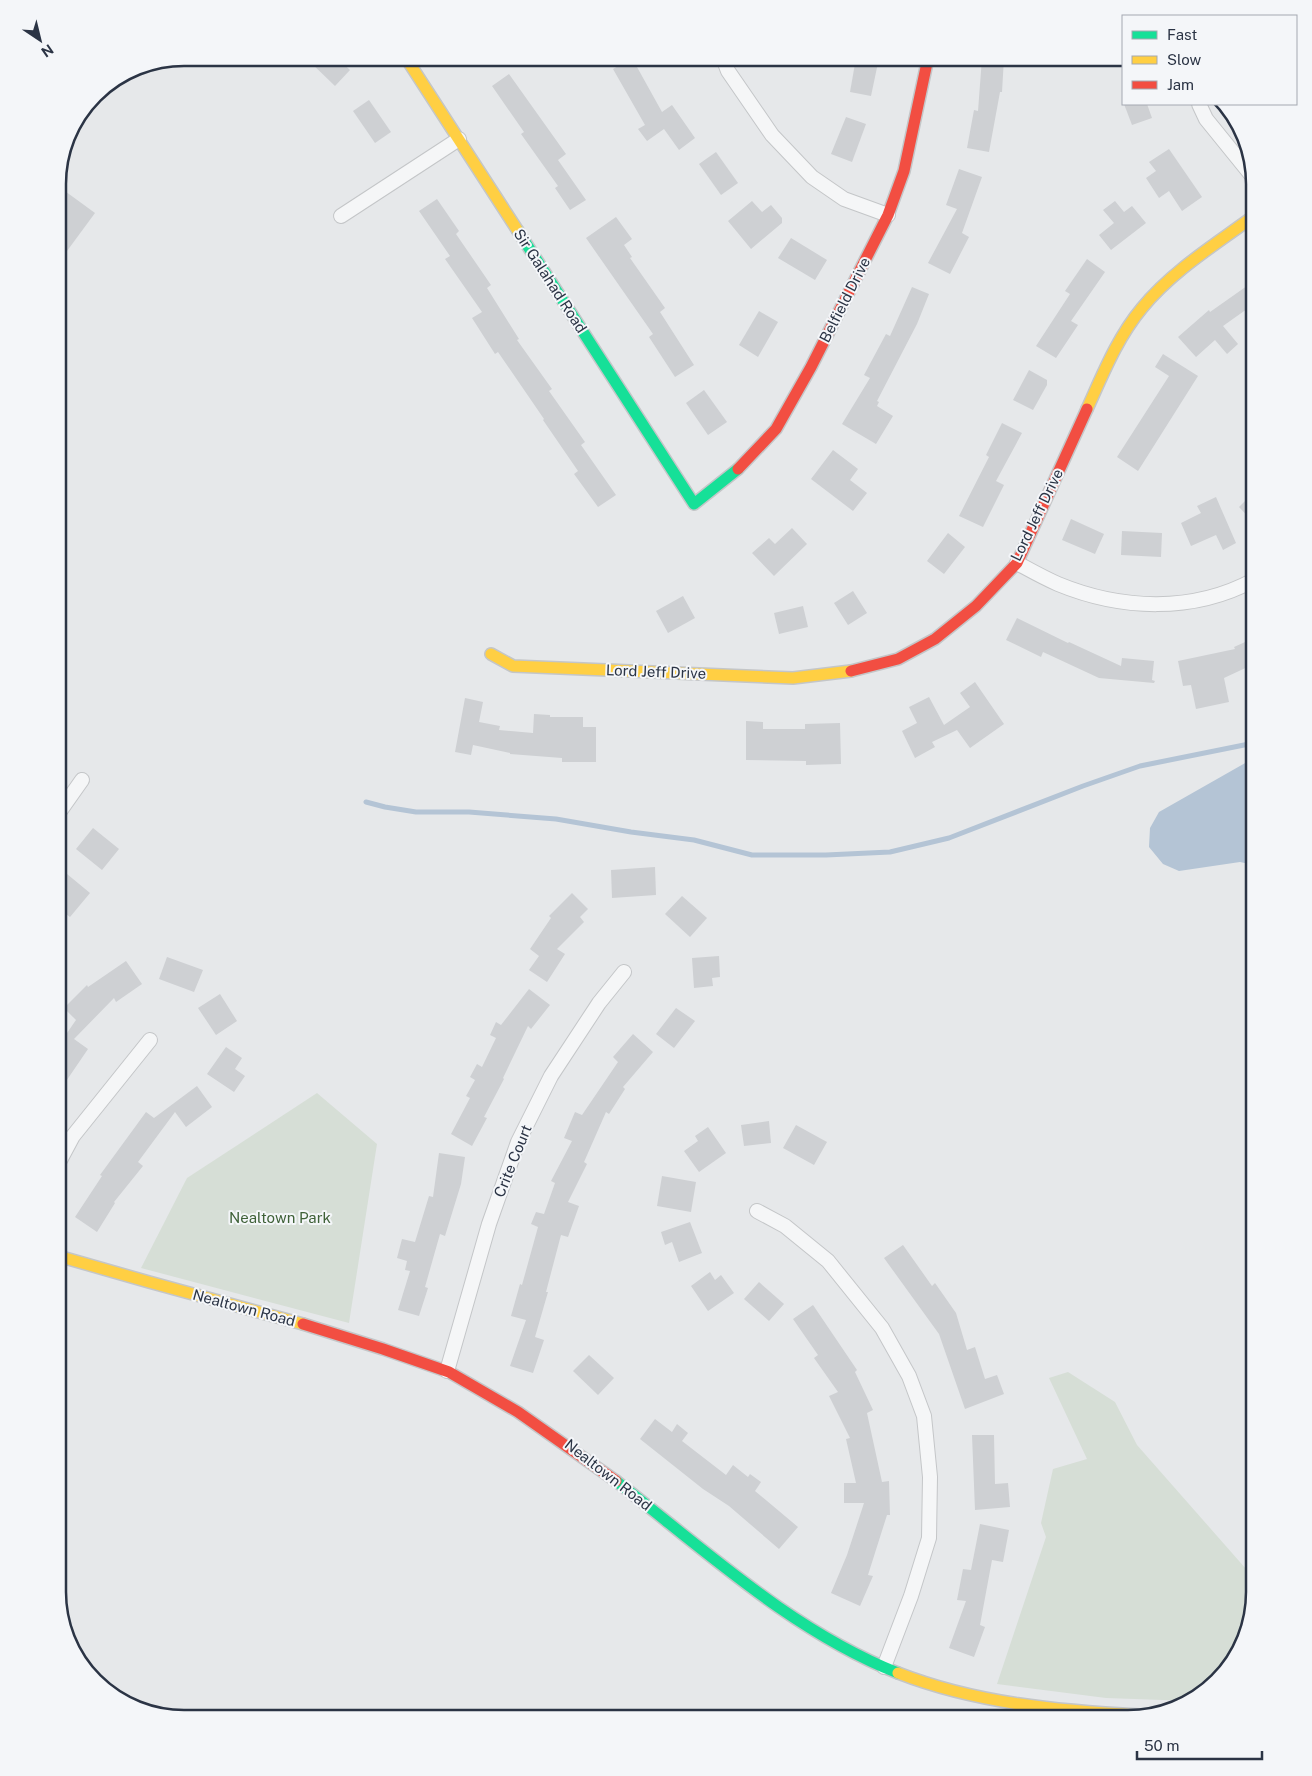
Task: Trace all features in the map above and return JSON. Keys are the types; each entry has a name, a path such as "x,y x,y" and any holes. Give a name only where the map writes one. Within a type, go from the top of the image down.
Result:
{"street":[{"name":"Sir Galahad Road","path":"412,67 694,504"},
{"path":"726,67 772,135 812,178 844,199 888,215"},
{"name":"Belfield Drive","path":"694,504 741,466 776,429 820,350 888,215 904,171 926,67"},
{"path":"1199,105 1206,119 1245,168"},
{"path":"341,216 459,139"},
{"name":"Lord Jeff Drive","path":"491,654 513,666 793,678 844,673 898,659 936,640 976,606 1017,563 1116,346 1142,308 1175,275 1246,222"},
{"path":"1017,563 1058,584 1102,599 1129,603 1167,605 1201,599 1246,584"},
{"path":"67,802 82,780"},
{"name":"Crite Court","path":"447,1371 489,1224 518,1142 551,1076 599,1003 624,972"},
{"path":"66,1148 73,1136 150,1040"},
{"path":"757,1211 785,1226 828,1261 882,1328 909,1376 924,1416 930,1477 929,1538 911,1596 884,1668"},
{"name":"Nealtown Road","path":"66,1258 335,1333 447,1371 513,1407 554,1434 762,1595 798,1621 838,1644 884,1668 920,1681 994,1699 1079,1710"}],"green space":[{"name":"Nealtown Park","path":"317,1093 377,1144 349,1323 141,1268 187,1178"},
{"path":"1068,1372 1115,1402 1137,1445 1246,1569 1245,1607 1237,1637 1230,1651 1221,1664 1200,1685 1174,1700 1106,1698 997,1684 1046,1537 1041,1523 1053,1469 1087,1459 1049,1378"}],"water":[{"path":"1246,763 1246,863 1240,862 1179,871 1163,864 1149,847 1150,828 1159,812"}],"building":[{"path":"315,67 347,67 350,70 335,86"},
{"path":"616,67 637,67 662,112 672,105 695,138 679,150 664,129 647,141 638,129 645,125 613,69"},
{"path":"854,67 877,67 871,96 850,92"},
{"path":"981,67 1003,67 1002,92 1000,92 989,152 967,148 974,110 978,111"},
{"path":"509,74 566,154 558,160 586,200 570,210 555,188 558,186 521,134 524,132 492,86"},
{"path":"369,100 391,132 375,143 353,111"},
{"path":"1124,105 1147,105 1152,118 1132,125"},
{"path":"846,117 866,124 852,162 831,154"},
{"path":"1169,149 1202,197 1182,211 1169,191 1159,198 1146,178 1156,171 1149,162"},
{"path":"716,152 738,183 721,195 699,164"},
{"path":"959,169 982,177 962,233 969,237 950,274 928,263 957,209 946,205"},
{"path":"67,193 95,213 67,251"},
{"path":"437,199 459,231 456,234 491,285 487,288 519,339 517,340 552,389 549,391 585,442 581,445 616,495 598,507 574,474 578,471 544,419 498,352 495,354 472,318 482,312 445,259 450,256 419,211"},
{"path":"752,201 762,212 771,205 782,218 782,223 751,249 728,221"},
{"path":"1115,201 1124,212 1132,206 1146,223 1111,250 1099,235 1114,223 1103,210"},
{"path":"616,217 632,239 624,245 632,257 630,258 665,308 660,312 694,365 675,377 649,337 653,334 586,238"},
{"path":"791,238 827,260 815,280 778,258"},
{"path":"1087,259 1105,272 1071,321 1078,325 1056,358 1036,346 1070,294 1065,291"},
{"path":"912,287 929,294 917,324 877,401 879,402 877,406 893,416 876,444 842,424 870,378 864,375 886,334 890,336"},
{"path":"1246,287 1246,310 1223,326 1238,344 1227,354 1215,340 1196,357 1178,337 1209,310 1210,312"},
{"path":"759,311 778,322 758,357 739,345"},
{"path":"1163,354 1198,376 1138,471 1117,457 1169,376 1155,367"},
{"path":"1029,370 1047,380 1047,385 1033,410 1013,400"},
{"path":"704,390 727,422 708,435 686,403"},
{"path":"1002,423 1022,433 996,481 1004,485 983,527 959,516 989,457 986,455"},
{"path":"833,450 858,469 850,480 867,493 853,511 811,479"},
{"path":"1216,497 1236,543 1223,550 1216,535 1191,546 1181,523 1201,513 1197,506"},
{"path":"1246,500 1246,514 1239,507"},
{"path":"1071,519 1104,534 1095,554 1062,540"},
{"path":"792,528 807,544 774,576 752,553 769,538 775,544"},
{"path":"1122,531 1162,533 1161,557 1121,555"},
{"path":"948,533 965,547 944,574 927,561"},
{"path":"853,591 867,613 848,625 834,603"},
{"path":"683,596 695,618 668,633 656,611"},
{"path":"803,606 808,627 779,634 774,613"},
{"path":"1017,618 1121,666 1122,658 1154,661 1152,680 1155,681 1154,683 1099,678 1043,652 1041,657 1006,640"},
{"path":"1246,642 1246,668 1224,678 1229,702 1196,709 1191,685 1183,686 1178,661 1235,649 1234,647"},
{"path":"975,682 1004,724 970,748 957,730 932,742 935,747 915,758 902,731 917,723 909,707 929,697 944,725 970,707 960,693"},
{"path":"465,698 483,702 479,722 500,726 499,730 533,733 534,714 550,715 550,717 583,717 583,727 596,727 596,762 562,762 562,758 510,754 473,745 471,755 455,752"},
{"path":"746,721 763,722 763,729 805,729 805,724 840,723 841,764 806,765 806,761 746,760"},
{"path":"93,828 119,849 102,870 76,849"},
{"path":"655,867 656,895 612,898 611,870"},
{"path":"67,875 90,893 70,917 66,914"},
{"path":"572,893 588,909 580,917 584,922 557,949 565,954 547,982 529,970 539,956 530,949 551,918 549,916"},
{"path":"682,896 707,918 690,937 665,914"},
{"path":"719,956 720,977 712,978 713,986 694,988 692,958"},
{"path":"167,957 203,970 194,992 159,979"},
{"path":"126,961 142,984 116,1002 114,998 74,1039 88,1049 66,1081 66,1034 76,1020 66,1010 66,1006 87,985 88,987"},
{"path":"529,989 550,1005 531,1029 528,1026 484,1117 487,1118 472,1146 451,1134 470,1098 466,1096 475,1080 470,1077 477,1064 482,1067 496,1038 490,1035 496,1022 501,1025"},
{"path":"220,994 237,1021 216,1035 198,1008"},
{"path":"676,1008 695,1021 674,1048 656,1034"},
{"path":"633,1034 653,1052 623,1087 625,1089 609,1114 606,1112 584,1162 587,1164 568,1202 579,1206 568,1237 561,1235 535,1337 544,1340 533,1373 510,1366 526,1320 511,1316 520,1284 522,1285 538,1227 531,1224 536,1212 544,1214 555,1183 551,1181 572,1141 564,1138 575,1112 582,1115 618,1062 613,1057"},
{"path":"226,1047 242,1058 235,1069 245,1076 234,1092 207,1074"},
{"path":"197,1086 212,1107 186,1127 175,1112 138,1162 143,1166 114,1202 97,1232 75,1217 102,1176 100,1175 146,1112 154,1118"},
{"path":"769,1121 771,1143 744,1146 741,1125"},
{"path":"796,1125 827,1142 814,1165 783,1148"},
{"path":"708,1127 726,1153 699,1172 684,1151 698,1141 695,1136"},
{"path":"439,1153 465,1157 461,1184 445,1236 440,1234 425,1287 428,1288 419,1316 398,1310 410,1271 405,1270 407,1261 397,1258 402,1239 415,1242 429,1196 433,1197"},
{"path":"662,1176 696,1182 691,1212 657,1206"},
{"path":"690,1222 702,1253 679,1262 672,1242 665,1245 661,1232"},
{"path":"903,1245 932,1286 935,1283 956,1313 967,1350 975,1347 985,1379 997,1375 1004,1394 965,1409 939,1334 884,1258"},
{"path":"710,1272 715,1280 721,1275 734,1293 708,1311 691,1286"},
{"path":"759,1282 784,1304 769,1321 744,1299"},
{"path":"813,1305 857,1370 855,1372 873,1410 867,1413 882,1482 889,1481 890,1515 887,1515 868,1575 873,1576 860,1606 831,1593 847,1555 864,1503 844,1503 844,1483 856,1483 846,1439 850,1438 829,1396 838,1392 814,1358 818,1355 793,1319"},
{"path":"589,1355 614,1378 598,1395 573,1371"},
{"path":"655,1419 672,1432 677,1424 688,1433 682,1441 726,1475 733,1465 748,1477 750,1474 761,1482 755,1491 798,1527 779,1549 729,1506 703,1489 640,1439"},
{"path":"972,1435 994,1435 995,1484 1008,1483 1010,1507 975,1510"},
{"path":"980,1524 1009,1530 1003,1562 992,1560 980,1625 985,1627 974,1657 949,1648 966,1601 957,1600 963,1569 971,1570"}],"waterway":[{"path":"366,802 416,812 469,812 556,819 631,832 694,840 752,855 826,855 890,852 949,838 1140,766 1246,745"}],"traffic: fast":[{"path":"518,231 694,504 738,469"},
{"path":"616,1481 716,1561 786,1612 859,1656 898,1673"}],"traffic: slow":[{"path":"412,67 518,231"},
{"path":"1087,409 1118,344 1142,308 1181,270 1246,222"},
{"path":"491,654 513,666 793,678 851,671"},
{"path":"66,1258 303,1324"},
{"path":"898,1673 957,1692 1018,1704 1068,1710"}],"traffic: jam":[{"path":"738,469 776,429 811,367 888,215 904,171 926,67"},
{"path":"851,671 898,659 935,639 976,606 1017,563 1087,409"},
{"path":"303,1324 449,1372 518,1412 616,1481"}]}
